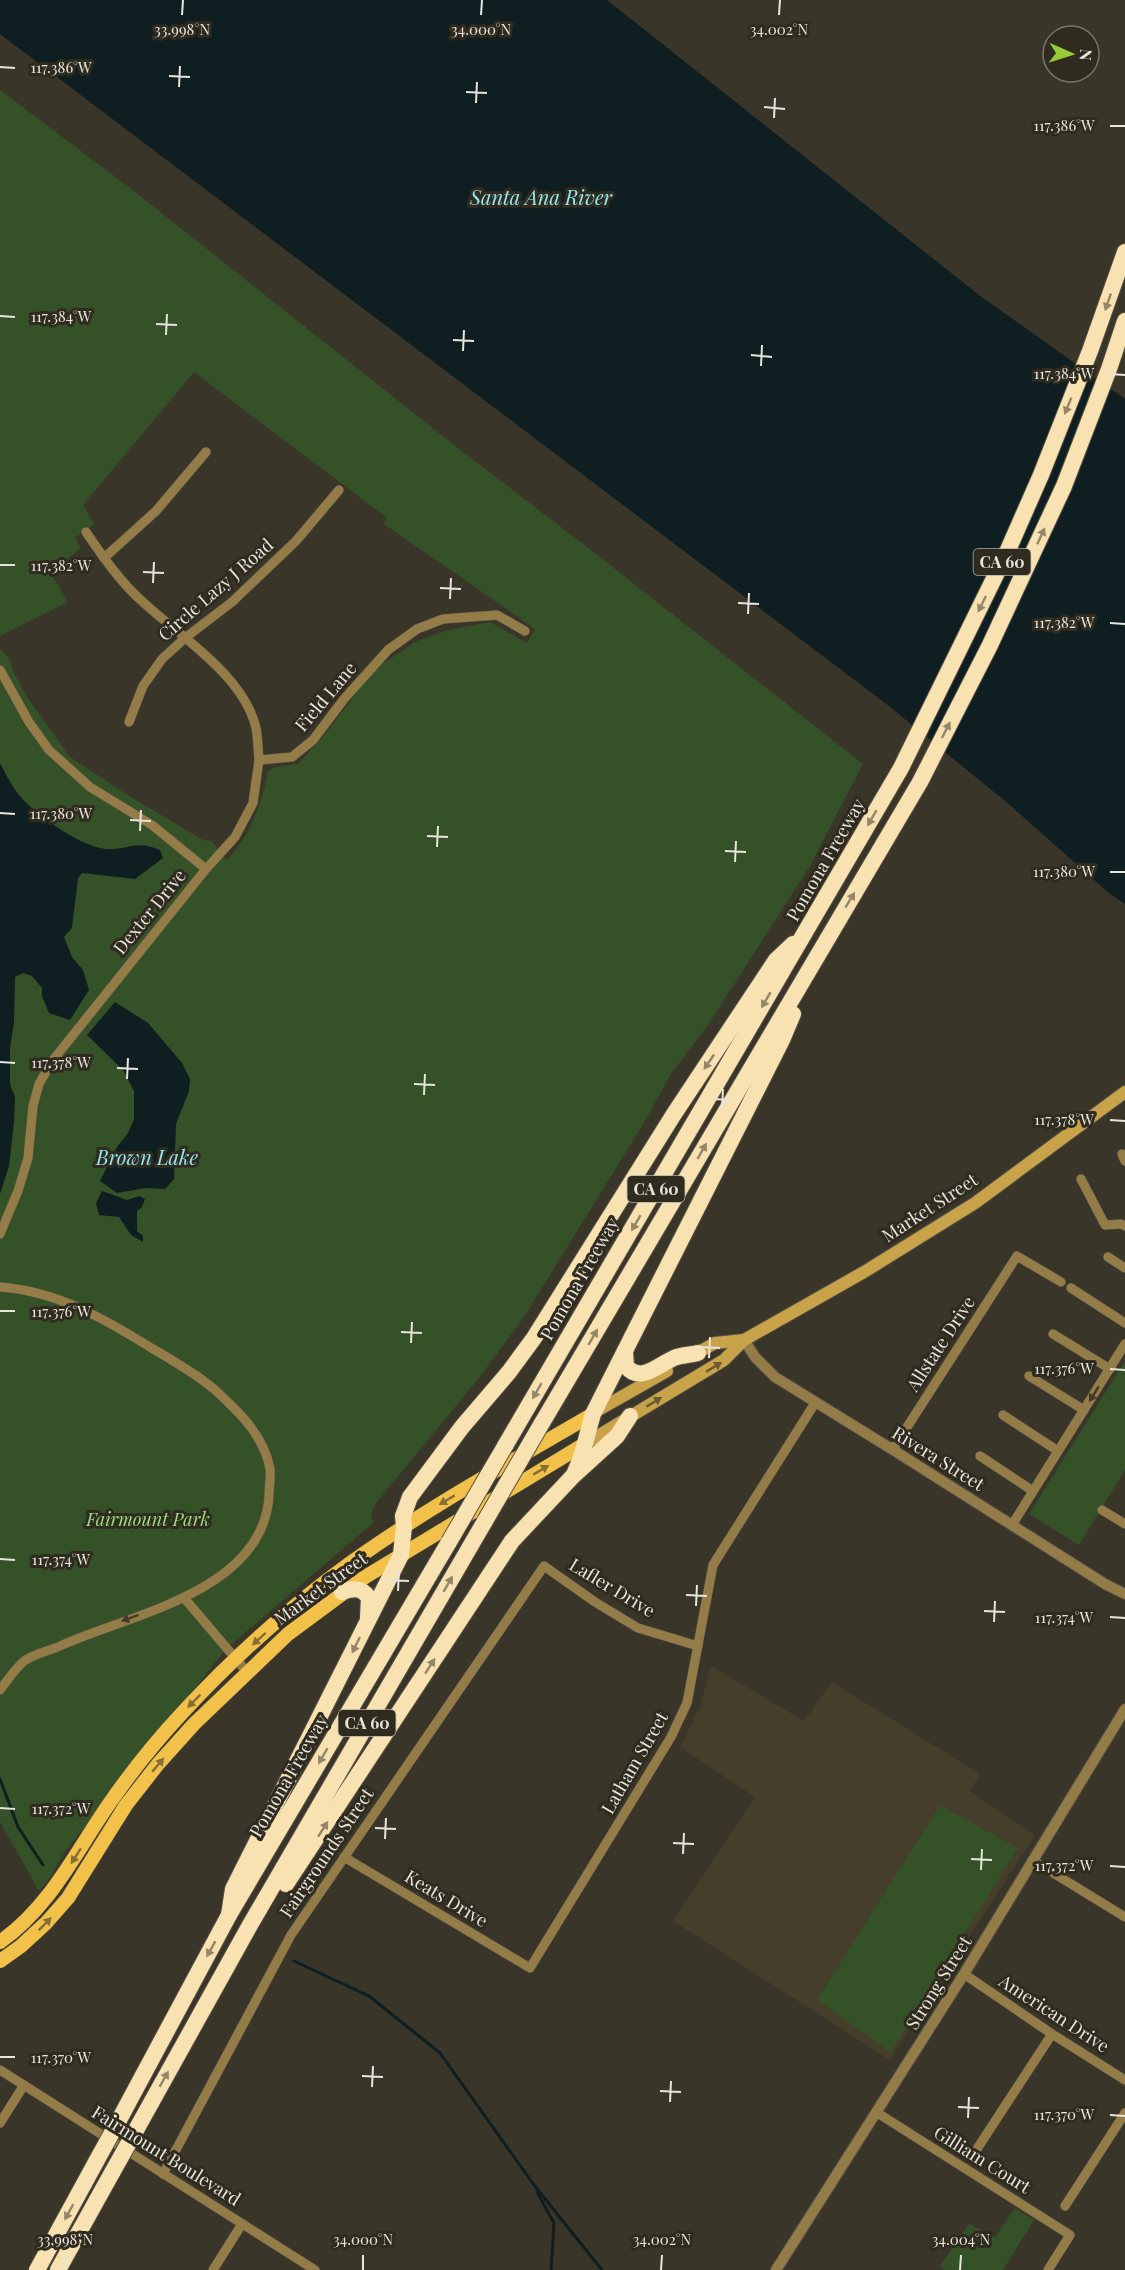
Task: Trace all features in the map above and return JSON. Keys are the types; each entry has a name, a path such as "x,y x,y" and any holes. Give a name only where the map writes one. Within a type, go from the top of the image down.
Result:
{"highway":[{"name":"Pomona Freeway","path":"37,2270 229,1915 902,768 1008,550 1090,351 1125,252"},
{"name":"CA 60","path":"58,2270 250,1925 920,782 990,645 1064,486 1125,321"},
{"path":"229,1915 232,1889 401,1555 404,1514 410,1497 448,1444 509,1372 534,1338 674,1114 776,960 807,932"},
{"path":"573,1476 582,1456 592,1414 782,1040 821,950"},
{"path":"625,1351 626,1366 632,1373 639,1375 676,1357 698,1353"},
{"path":"250,1925 271,1907 512,1541 573,1476 617,1436 630,1416"},
{"path":"342,1592 357,1588 367,1595 370,1607 367,1622"}],"main road":[{"name":"Market Street","path":"0,1961 21,1946 46,1923 68,1898 126,1805 158,1764 194,1724 288,1634 342,1592 724,1360 744,1340 864,1272 975,1203 1125,1092"},
{"name":"Market Street","path":"0,1942 21,1925 48,1897 109,1804 147,1753 184,1711 236,1660 324,1583 404,1526 592,1414 715,1343 744,1340"}],"street":[{"path":"104,558 156,511 206,452"},
{"name":"Circle Lazy J Road","path":"129,722 143,686 162,659 232,602 296,541 339,490"},
{"path":"86,532 104,558 142,602 217,667 240,693 256,727 259,760 253,803 235,837 206,869"},
{"name":"Field Lane","path":"259,760 292,757 313,740 344,699 388,650 417,629 443,619 497,615 525,631"},
{"name":"Dexter Drive","path":"0,670 28,722 49,750 90,787 152,825 206,869 53,1060 39,1084 33,1106 28,1158 18,1191 0,1234"},
{"path":"1081,1179 1105,1225 1125,1226"},
{"name":"Allstate Drive","path":"893,1449 1017,1256 1061,1282"},
{"path":"1108,1257 1125,1268"},
{"path":"0,1287 22,1288 64,1301 97,1315 172,1360 212,1388 240,1414 261,1441 270,1470 268,1503 261,1528 250,1546 219,1577 185,1599 88,1633 24,1661 0,1690"},
{"path":"1071,1288 1125,1323"},
{"path":"1053,1334 1110,1369"},
{"name":"Rivera Street","path":"744,1340 765,1370 1105,1584 1125,1594"},
{"path":"1012,1525 1125,1344"},
{"path":"1029,1376 1084,1410"},
{"name":"Latham Street","path":"530,1968 671,1737 687,1703 713,1565 815,1403"},
{"path":"1004,1415 1058,1450"},
{"path":"980,1456 1034,1491"},
{"path":"1102,1510 1125,1524"},
{"name":"Lafler Drive","path":"544,1566 595,1602 638,1628 698,1646"},
{"name":"Fairgrounds Street","path":"163,2174 269,1972 291,1935 544,1566"},
{"path":"185,1599 247,1672"},
{"name":"Strong Street","path":"776,2270 964,1974 1125,1709"},
{"name":"Keats Drive","path":"344,1857 530,1968"},
{"path":"1032,1860 1125,1917"},
{"name":"American Drive","path":"964,1974 1125,2080"},
{"path":"975,2152 1052,2034"},
{"name":"Fairmount Boulevard","path":"0,2070 315,2270"},
{"path":"0,2123 24,2085"},
{"name":"Gilliam Court","path":"876,2112 1070,2235 1048,2270"},
{"path":"1065,2206 1125,2113"},
{"path":"213,2270 242,2224"}],"shaded area":[{"path":"711,1666 804,1721 832,1682 980,1774 970,1791 1035,1835 890,2060 673,1921 755,1797 680,1747 700,1707"}],"green space":[{"name":"Fairmount Park","path":"0,90 125,184 454,445 863,764 810,866 708,1025 671,1074 642,1126 524,1317 479,1378 376,1503 371,1513 373,1523 226,1649 64,1853 52,1875 39,1891 0,1822 0,648 11,661 12,669 27,697 70,757 203,840 212,841 227,860 254,819 268,771 275,767 298,764 325,734 375,669 415,642 448,630 490,622 527,643 535,629 384,524 387,518 194,372 83,505 94,524 75,538 81,548 51,573 68,602 0,636"},
{"path":"1125,1361 1125,1470 1079,1545 1029,1514"},
{"path":"940,1805 1018,1848 891,2052 817,2000"},
{"path":"1015,2208 1034,2220 1003,2270 945,2270 940,2266 969,2224 995,2237"}],"water":[{"name":"Santa Ana River","path":"0,0 607,0 979,295 1125,399 1125,904 1110,894 1011,806 889,706 0,34"},
{"path":"0,763 23,799 44,818 69,835 94,847 105,849 144,845 160,850 163,858 135,879 82,873 78,878 72,928 64,937 72,957 83,970 89,990 70,1020 49,1013 42,996 42,988 32,976 23,973 15,977 14,1022 10,1048 10,1084 15,1097 14,1122 9,1166 0,1194"},
{"name":"Brown Lake","path":"115,1002 148,1023 182,1063 190,1079 189,1091 176,1124 174,1179 165,1189 146,1188 117,1193 100,1181 134,1119 134,1091 123,1070 87,1035"},
{"path":"102,1191 127,1200 139,1196 145,1199 142,1207 137,1211 137,1231 143,1236 143,1242 131,1235 119,1217 99,1215 96,1203"}],"waterway":[{"path":"0,1779 18,1827 43,1865"},
{"path":"294,1961 369,1996 440,2053 534,2185 602,2270"},
{"path":"537,2192 554,2223 551,2270"}]}
